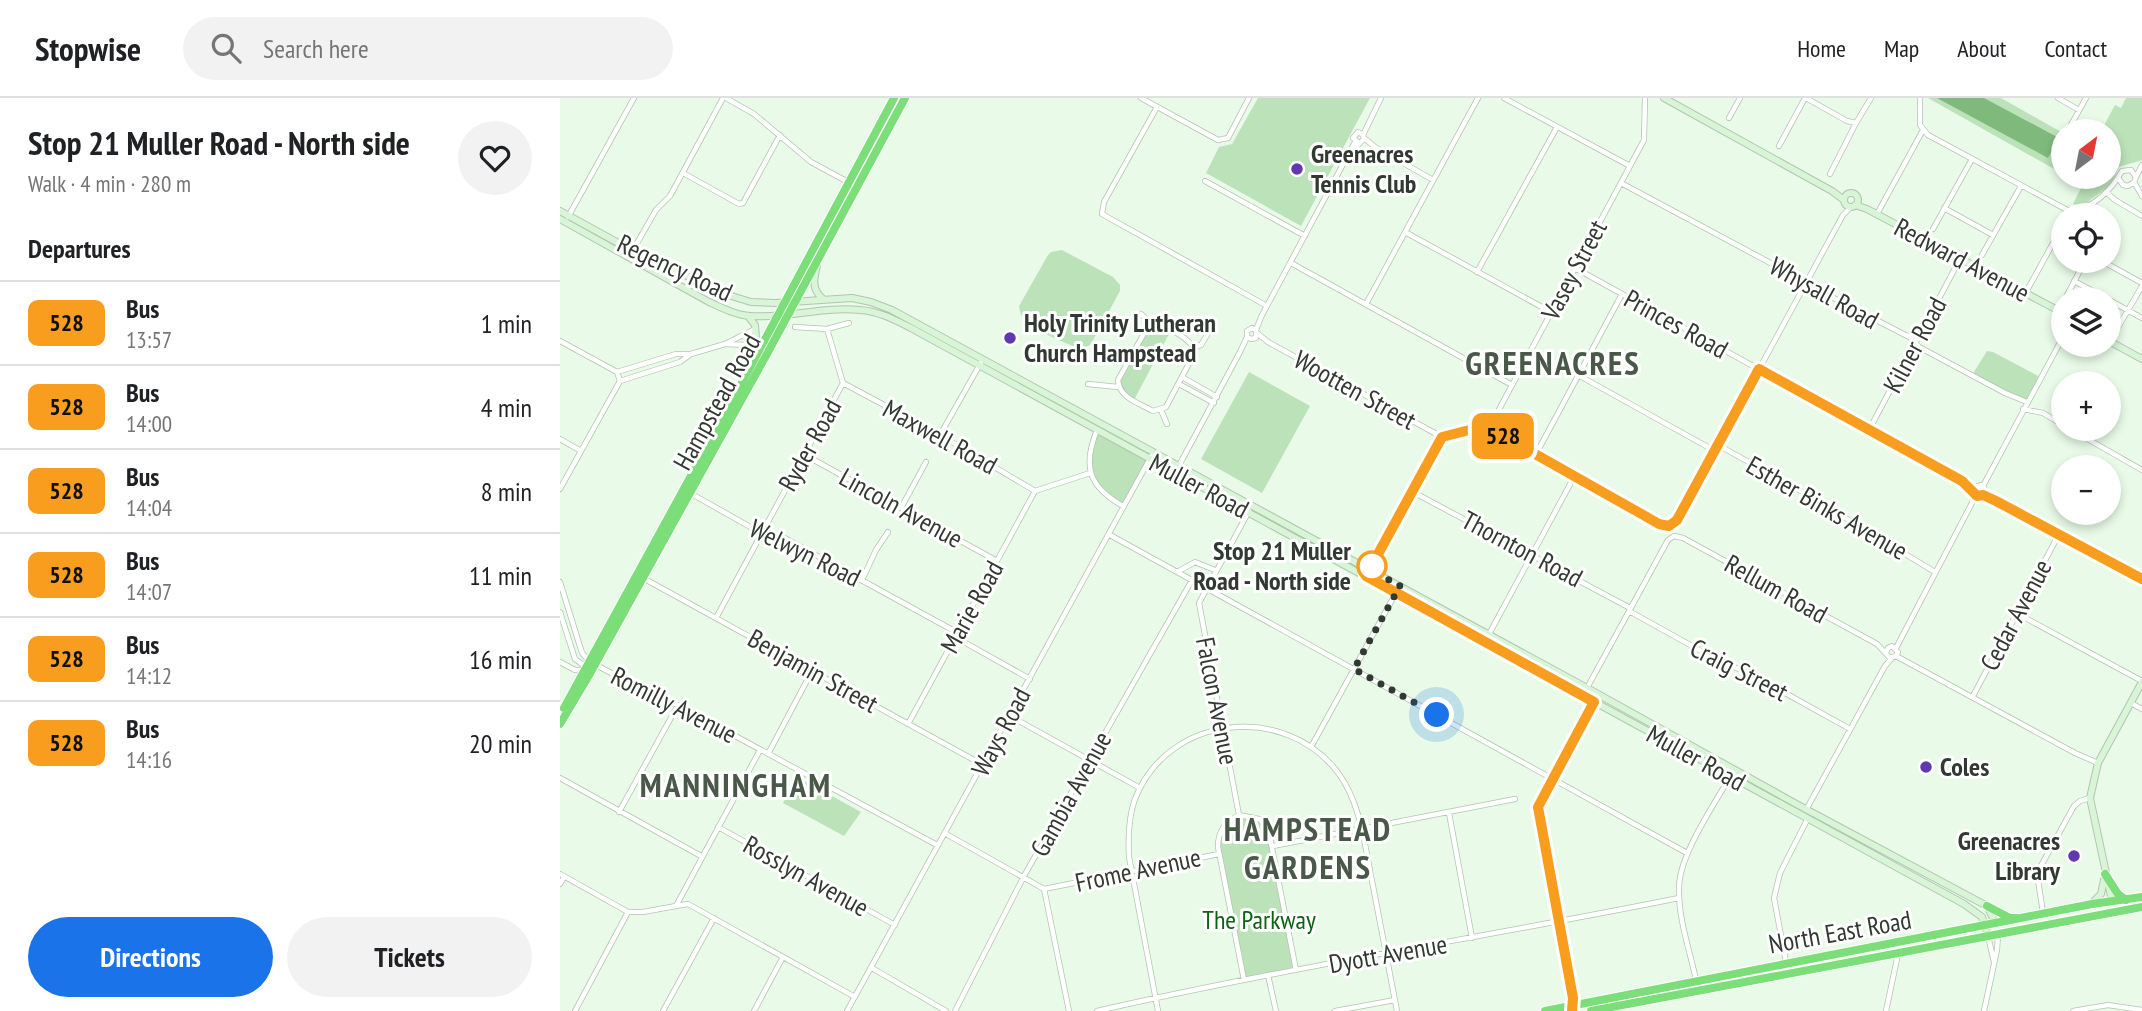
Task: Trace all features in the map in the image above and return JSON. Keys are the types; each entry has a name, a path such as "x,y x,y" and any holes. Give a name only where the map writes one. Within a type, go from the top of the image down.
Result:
{"highway":[{"path":"892,98 904,101"},
{"name":"Hampstead Road","path":"560,724 687,491 790,313 892,98"},
{"name":"Hampstead Road","path":"687,491 785,303 852,184 904,101"},
{"name":"Hampstead Road","path":"560,714 589,668"},
{"path":"2105,874 2118,894 2126,900"},
{"name":"North East Road","path":"1591,1011 1788,974 1986,925 2142,897"},
{"path":"2112,901 2114,912"},
{"path":"1987,906 2010,918 2020,919"},
{"name":"North East Road","path":"1545,1011 1573,1008 1786,962 1988,936 2142,906"},
{"path":"1996,923 1998,934"},
{"path":"1786,962 1788,974"},
{"path":"1696,980 1699,992"}],"main road":[{"name":"Redward Avenue","path":"1663,99 2051,308"},
{"name":"Regency Road","path":"560,211 565,219 631,254 709,302 748,316 790,313"},
{"name":"Regency Road","path":"631,254 751,302 796,301"},
{"path":"819,256 814,287 816,293 824,299"},
{"name":"Muller Road","path":"796,301 852,299 882,306 983,359 1151,456 1398,589 1489,634 1735,770 1918,874 1979,913 1986,925"},
{"name":"Muller Road","path":"790,313 841,309 870,312 894,320 1097,430 1151,456"},
{"path":"748,316 756,329 757,354"},
{"path":"2121,348 2142,359"},
{"name":"Muller Road","path":"1398,589 1485,642 1804,819 1987,906"},
{"path":"2112,901 2090,798 2098,766 2142,682"},
{"path":"1573,1008 1538,815 1541,797 1598,694"},
{"path":"2092,904 2101,894 2105,874"},
{"path":"1987,906 1996,923"},
{"path":"1986,925 1988,936"}],"street":[{"path":"565,219 634,98"},
{"path":"631,254 656,210 670,196 724,98 754,114 811,162 852,184"},
{"path":"1141,98 1218,141 1228,138 1249,98"},
{"path":"1177,470 1381,98"},
{"path":"1366,304 1478,98"},
{"path":"1504,98 1630,166"},
{"name":"Vasey Street","path":"1489,428 1644,140 1643,107 1647,98"},
{"path":"1729,118 1740,98"},
{"path":"1779,146 1805,98 1847,121 1856,123"},
{"path":"1830,174 1871,98"},
{"path":"1920,98 1919,119 1923,130 2051,203"},
{"path":"2058,98 2079,110"},
{"path":"2074,119 2086,98"},
{"path":"1157,107 1104,202 1102,214 1267,306"},
{"path":"1477,272 1557,127"},
{"path":"1877,215 1923,130"},
{"path":"683,173 739,204 743,203 780,135"},
{"path":"1360,139 1433,180"},
{"path":"1933,229 1972,159"},
{"path":"2121,174 2142,165"},
{"path":"2121,185 2135,179 2142,165"},
{"path":"2131,170 2140,194"},
{"path":"1205,181 1305,236"},
{"path":"2121,181 2140,194"},
{"name":"Whysall Road","path":"1621,183 1806,282 1813,290 1821,290 1913,339 1916,344 2005,393 2027,402"},
{"path":"1982,255 2021,186"},
{"path":"2092,203 2109,189"},
{"path":"2106,192 2142,216"},
{"path":"1368,573 1442,437 1481,427 1489,428 1659,524 1669,526 1677,520 1850,201"},
{"path":"1944,208 1993,236"},
{"path":"1405,232 1551,312"},
{"path":"2025,294 2051,253"},
{"name":"Kilner Road","path":"1869,430 1960,259"},
{"path":"1291,263 1512,385"},
{"name":"Princes Road","path":"1575,268 2142,579"},
{"path":"2121,272 2142,285 2121,323"},
{"path":"2071,287 2078,273"},
{"path":"2074,281 2085,287"},
{"path":"1535,456 1622,294"},
{"path":"2121,306 2142,318"},
{"path":"1141,314 1153,325"},
{"path":"795,327 827,329 849,323"},
{"path":"1159,325 1194,347 1195,352 1179,384 1166,407 1161,410 1153,411 1124,395 1118,387 1118,380 1147,328 1159,325"},
{"path":"617,372 676,354 691,354 725,344 756,329"},
{"path":"827,329 843,383"},
{"name":"Wootten Street","path":"1253,334 1442,437"},
{"path":"1194,347 1200,345 1207,335"},
{"path":"560,341 617,372 620,381"},
{"path":"725,344 747,345 751,350 751,365"},
{"path":"560,489 620,381 680,362 691,354"},
{"path":"1786,962 1774,898 1780,873 1806,810 2052,357"},
{"path":"940,435 983,359"},
{"name":"Esther Binks Avenue","path":"1578,375 1801,491 1935,572"},
{"path":"1182,377 1217,397"},
{"name":"Maxwell Road","path":"843,383 940,435 1035,491"},
{"name":"Ryder Road","path":"716,618 843,383"},
{"path":"1088,384 1118,387"},
{"path":"1179,384 1214,403"},
{"path":"2023,409 2043,413 2051,418"},
{"path":"1161,410 1167,424"},
{"path":"1097,430 1089,456 1090,473 1097,487 1123,506"},
{"path":"560,439 581,451"},
{"path":"2091,441 2142,470"},
{"name":"Lincoln Avenue","path":"805,455 997,561"},
{"name":"Ways Road","path":"848,1011 1151,456"},
{"path":"901,509 926,462"},
{"path":"1035,491 1090,473"},
{"path":"1485,642 1574,477"},
{"name":"Welwyn Road","path":"687,491 761,533 779,535 862,580 1030,678"},
{"name":"Marie Road","path":"908,724 1035,491"},
{"name":"Thornton Road","path":"1413,492 1630,609"},
{"path":"1205,587 1250,509"},
{"path":"862,580 888,531"},
{"name":"Cedar Avenue","path":"1973,696 2059,534"},
{"path":"1110,535 1687,853"},
{"name":"Rellum Road","path":"1630,609 1668,540 1674,536 1683,538 2098,766"},
{"path":"1177,572 1195,562 1215,570"},
{"name":"Benjamin Street","path":"640,576 983,765"},
{"name":"Gambia Avenue","path":"955,1011 1024,876 1192,580"},
{"path":"560,582 589,668"},
{"name":"Falcon Avenue","path":"1205,587 1199,603 1239,815"},
{"path":"1311,747 1398,589"},
{"path":"1587,688 1630,609"},
{"name":"Craig Street","path":"1630,609 1719,661 1751,674 1850,729"},
{"path":"560,612 575,659 589,668"},
{"path":"2018,614 2142,682"},
{"name":"Romilly Avenue","path":"560,662 575,670 589,668 678,705 937,845"},
{"path":"768,754 812,671"},
{"path":"2131,703 2142,709"},
{"path":"619,812 678,705"},
{"path":"1009,716 1140,788"},
{"path":"1158,1011 1129,857 1132,811 1140,788 1157,764 1174,750 1199,735 1236,726 1271,729 1296,738 1311,747 1339,775 1350,793 1362,828 1397,1011"},
{"path":"676,906 760,750"},
{"path":"1696,980 1679,898 1680,872 1687,853 1735,770"},
{"path":"560,778 701,856"},
{"path":"2043,914 2037,873 2074,806 2090,798"},
{"path":"1273,846 1515,800"},
{"path":"1448,813 1472,938"},
{"path":"1244,980 1219,854 1219,833 1239,815 1254,817 1268,828 1296,970"},
{"name":"Rosslyn Avenue","path":"718,827 895,925"},
{"name":"Frome Avenue","path":"946,834 1044,889 1219,854"},
{"path":"560,884 562,876 628,912 688,904 855,997"},
{"path":"1044,889 1069,1011"},
{"name":"Dyott Avenue","path":"1097,1011 1268,975 1679,898"},
{"path":"575,1011 628,912"},
{"path":"663,1011 715,918"},
{"path":"1985,1010 1998,934"},
{"path":"1988,936 1994,963"},
{"path":"1886,1011 1897,948"},
{"path":"754,1011 783,957"},
{"path":"872,968 946,1011"},
{"path":"1268,975 1276,1011"},
{"path":"1335,1011 1395,1000"},
{"path":"2073,1011 2108,1005 2142,1010"}],"green space":[{"path":"1258,98 1370,98 1301,226 1206,173 1219,147 1232,144"},
{"path":"1928,98 2001,98 2051,126 2051,167"},
{"path":"2126,98 2142,98 2142,160 2121,166 2121,119 2107,119 2115,105 2121,108"},
{"path":"2080,189 2105,189 2086,203 2074,203"},
{"path":"1062,250 1113,277 1120,285 1120,291 1091,344 1085,348 1038,330 1026,322 1019,306 1048,255"},
{"path":"1153,325 1170,332 1134,400 1124,395 1118,380 1147,328"},
{"path":"1987,351 2040,377 2027,402 1972,375"},
{"path":"1249,372 1310,406 1262,493 1201,459"},
{"path":"1097,430 1150,459 1123,506 1102,490 1092,474 1091,455"},
{"path":"797,777 861,812 844,836 783,803"},
{"name":"The Parkway","path":"1239,815 1258,819 1270,834 1296,970 1244,980 1218,844 1221,830"}],"shaded area":[{"path":"1937,98 1984,98 2051,134 2051,153 2048,158"}],"bus line":[{"name":"528","path":"1572,1011 1573,998 1538,807 1594,702 1366,576 1442,437 1481,427 1489,428 1659,524 1669,526 1677,520 1759,369 1962,481 1977,496 1983,495 1996,501 2142,579"}],"place":[{"name":"Greenacres Tennis Club","path":"1297,169"},
{"name":"Holy Trinity Lutheran Church Hampstead","path":"1010,338"},
{"name":"Stop 21 Muller Road - North side","path":"1372,566"},
{"name":"Coles","path":"1926,767"},
{"name":"Greenacres Library","path":"2074,856"}],"district":[{"name":"GREENACRES","path":"1553,363"},
{"name":"MANNINGHAM","path":"736,785"},
{"name":"HAMPSTEAD GARDENS","path":"1308,848"}],"route":[{"path":"1372,566 1370,569 1400,586 1354,669 1437,715"}]}
